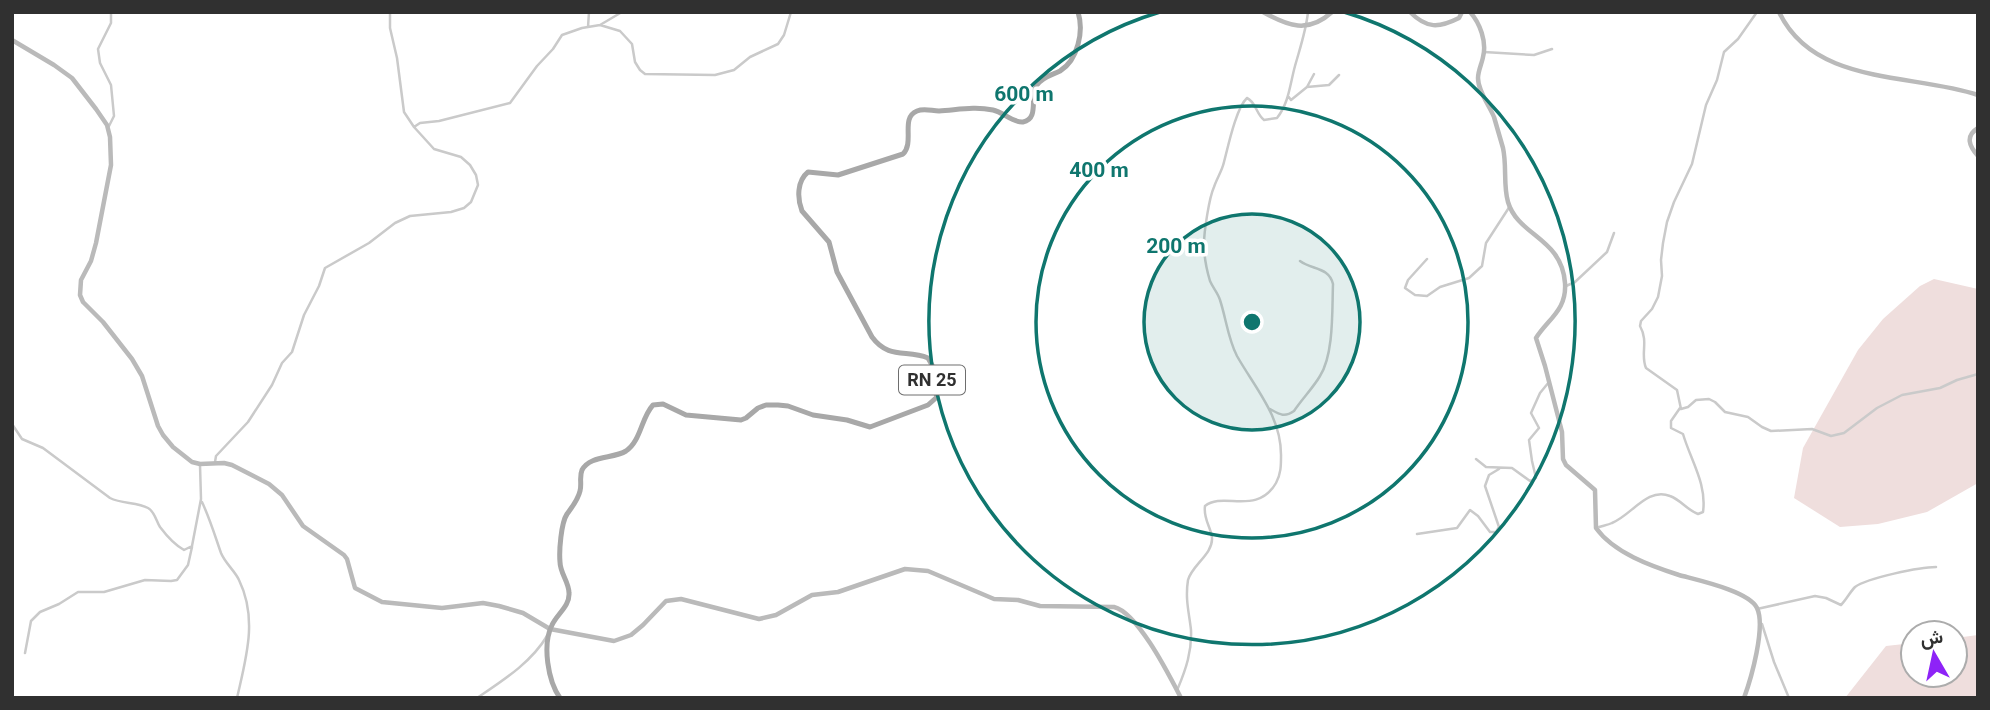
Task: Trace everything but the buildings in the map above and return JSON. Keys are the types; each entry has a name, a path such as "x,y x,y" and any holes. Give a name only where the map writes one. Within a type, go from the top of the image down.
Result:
{"main road":[{"name":"RN 25","path":"550,630 569,598 560,562 563,522 579,495 581,471 590,462 617,455 631,446 644,417 653,405 663,404 686,415 741,421 765,405 788,406 813,415 847,420 870,428 934,401 937,394 932,365 928,358 890,351 878,345 872,337 837,272 830,242 799,205 799,187 803,176 808,172 838,175 903,154 909,144 909,121 912,115 920,110 984,108 1018,122 1030,119 1033,115 1036,85 1063,69 1074,53 1080,35 1077,12"},
{"path":"550,630 550,679 559,698"}],"street":[{"path":"108,129 114,117 111,85 100,63 98,49 111,23 111,12"},
{"path":"215,463 216,456 258,408 282,363 292,352 304,315 325,268 410,216 452,212 464,208 471,202 478,185 470,165 461,157 434,149 404,112 390,28 390,12"},
{"path":"588,27 589,12"},
{"path":"414,127 420,123 439,121 510,103 562,35 600,25 622,12"},
{"path":"600,25 620,31 626,36 632,44 635,62 645,74 715,75 734,70 750,57 778,44 784,35 790,12"},
{"path":"1263,12 1285,24 1295,26 1316,23 1332,12"},
{"path":"1177,690 1188,664 1191,643 1186,607 1189,576 1212,542 1205,506 1212,502 1258,499 1276,483 1280,471 1281,446 1277,425 1237,354 1219,297 1210,280 1204,244 1213,189 1244,100 1251,100 1258,116 1264,120 1272,120 1282,113 1308,12"},
{"path":"1410,12 1419,22 1439,26 1459,18 1462,12"},
{"path":"1470,12 1479,22 1484,52 1477,79 1493,116 1503,150 1508,203 1518,219 1552,247 1563,270 1566,286 1557,315 1535,338 1562,432 1563,459 1566,465 1595,490 1596,528 1611,543 1643,562 1721,587 1751,601 1758,612 1789,698"},
{"path":"1596,528 1612,523 1651,495 1672,497 1690,511 1698,514 1703,512 1705,498 1702,484 1683,434 1671,428 1671,421 1680,407 1677,390 1646,368 1646,343 1640,326 1658,297 1667,222 1692,164 1706,105 1717,80 1724,52 1738,39 1757,12"},
{"path":"1779,12 1791,33 1832,63 1978,95"},
{"path":"12,40 72,78 108,129 112,150 111,165 96,243 91,261 81,280 80,295 132,359 142,376 163,435 183,457 192,462 232,465 276,489 303,526 344,555 355,588 382,602 432,608 483,603 499,606 523,613 550,630 614,641 631,635 666,601 681,599 759,619 776,615 812,595 838,592 905,569 928,571 994,599 1018,600 1040,606 1120,608 1140,629 1181,698"},
{"path":"1484,52 1534,55 1552,49"},
{"path":"1288,96 1291,100 1307,87 1314,74"},
{"path":"1307,87 1329,85 1339,75"},
{"path":"1978,128 1970,135 1969,142 1978,156"},
{"path":"1427,259 1408,280 1405,288 1415,295 1427,296 1440,287 1469,278 1482,266 1486,243 1510,206"},
{"path":"1566,286 1575,282 1607,252 1614,233"},
{"path":"1270,410 1282,415 1294,411 1320,377 1326,363 1333,284 1328,273 1300,261"},
{"path":"1680,407 1688,407 1696,400 1709,400 1725,412 1748,417 1771,432 1812,429 1831,436 1844,433 1877,408 1902,395 1940,388 1978,374"},
{"path":"1476,459 1486,467 1512,468 1530,481 1536,478 1530,440 1539,428 1531,412 1549,382"},
{"path":"12,424 22,439 43,448 110,498 147,508 160,527 181,549 192,546"},
{"path":"25,653 31,621 40,612 83,590 99,592 145,580 177,580 188,565 192,546 201,499 200,464"},
{"path":"1417,534 1457,528 1471,510 1490,532 1496,531 1499,527 1486,486 1489,475 1499,469"},
{"path":"201,499 222,555 239,579 249,605 249,645 237,698"},
{"path":"1758,612 1815,596 1841,605 1855,587 1878,578 1936,567"},
{"path":"1744,698 1755,657 1760,625 1758,612"},
{"path":"477,698 527,661 539,649 550,630"}],"shaded area":[{"path":"1934,279 1978,289 1978,483 1927,512 1878,524 1840,527 1794,498 1803,448 1858,350 1883,319 1920,286"},
{"path":"1978,635 1978,698 1845,698 1886,646 1899,645 1899,689 1969,689 1969,636"}]}
